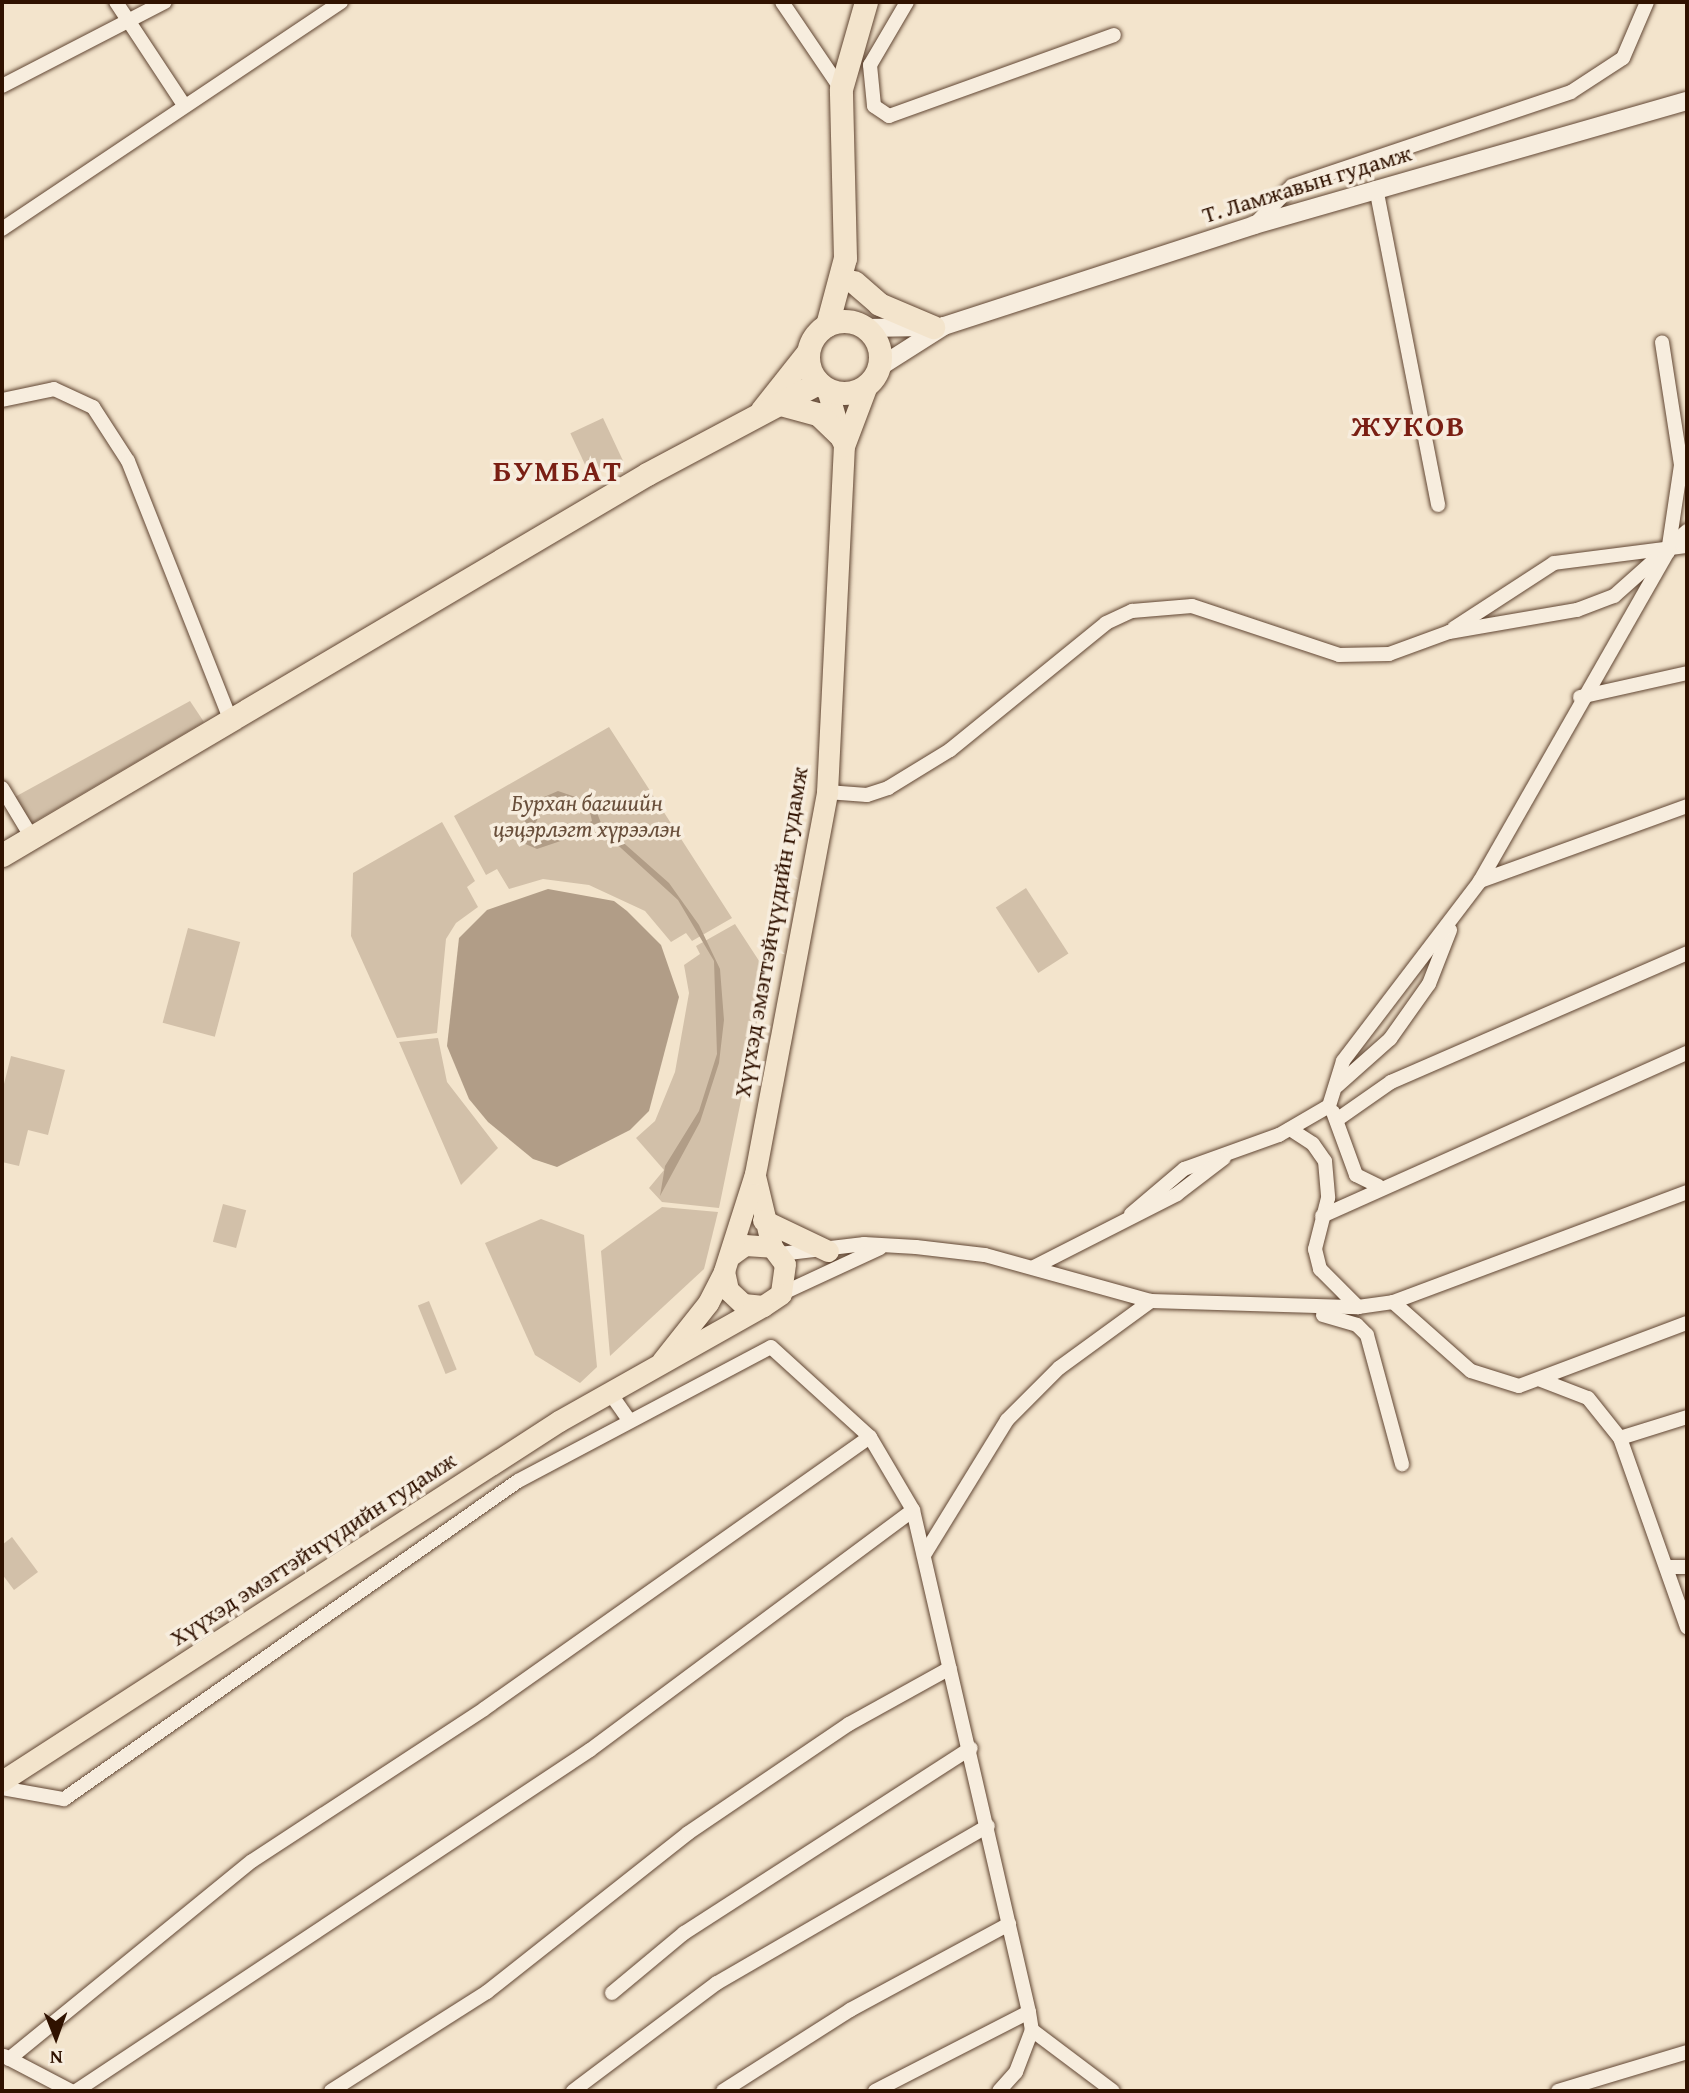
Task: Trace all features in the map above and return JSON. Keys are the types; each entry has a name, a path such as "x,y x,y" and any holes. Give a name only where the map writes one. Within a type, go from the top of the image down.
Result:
{"highway":[{"path":"757,415 827,325 845,258 841,89 866,2"},
{"path":"2,855 230,719 757,415 823,386 848,393 873,377 878,346 861,326 854,282 845,258"},
{"path":"854,282 879,304 938,327"},
{"path":"827,325 861,326"},
{"path":"808,352 823,386"},
{"path":"780,404 818,414 842,441"}],"main road":[{"name":"Хүүхэд эмэгтэйчүүдийн гудамж","path":"842,441 873,377"},
{"name":"Хүүхэд эмэгтэйчүүдийн гудамж","path":"656,1368 708,1303 727,1263 755,1174 827,792 842,441 823,386"},
{"name":"Хүүхэд эмэгтэйчүүдийн гудамж","path":"2,1781 610,1393 772,1300 788,1274 763,1220 755,1174"},
{"path":"763,1220 828,1251"},
{"path":"772,1300 734,1298 727,1263 745,1245 776,1251"}],"street":[{"path":"116,2 184,106"},
{"path":"2,86 128,24 165,2"},
{"path":"2,229 341,2"},
{"path":"782,2 841,89"},
{"path":"907,2 870,65 874,106 890,116 1114,35"},
{"path":"1254,225 1292,186 1571,92 1623,58 1647,2"},
{"name":"Т. Ламжавын гудамж","path":"861,326 938,327 1376,188 1687,102"},
{"path":"1376,188 1438,505"},
{"name":"Т. Ламжавын гудамж","path":"873,377 938,327"},
{"path":"1034,1267 1131,1213 1203,1178 1225,1157 1290,1129 1329,1106 1343,1061 1404,975 1453,922 1480,881 1580,697 1668,552 1681,465 1662,342"},
{"path":"2,400 54,389 93,407 128,461 230,719"},
{"path":"827,792 867,795 888,788 950,750 1106,623 1132,611 1192,606 1339,655 1389,654 1449,632 1577,610 1614,596 1668,552 1687,531"},
{"path":"1449,632 1554,563 1668,552 1687,546"},
{"path":"1580,697 1687,673"},
{"path":"2,788 32,838"},
{"path":"1480,881 1687,806"},
{"path":"1337,1086 1390,1040 1429,984 1453,922"},
{"path":"1338,1119 1391,1082 1687,953"},
{"path":"1322,1216 1379,1186 1447,1164 1687,1053"},
{"path":"1329,1106 1338,1119 1345,1153 1356,1175 1379,1186"},
{"path":"1290,1129 1313,1144 1325,1161 1322,1216 1315,1249 1320,1269 1358,1307"},
{"path":"1325,1161 1345,1153"},
{"path":"776,1251 828,1251 895,1245 1034,1267 1151,1301 1288,1309 1358,1307 1393,1302 1687,1192"},
{"path":"772,1300 895,1245"},
{"path":"924,1555 1007,1420 1059,1368 1151,1301"},
{"path":"1393,1302 1471,1371 1519,1386 1541,1380 1687,1323"},
{"path":"1288,1309 1340,1318 1367,1335 1402,1464"},
{"path":"2,1788 64,1799 518,1481 771,1347 870,1437 914,1510 1030,2012 1032,2030 1016,2072 999,2091"},
{"path":"1541,1380 1588,1398 1620,1438 1686,1619"},
{"path":"610,1393 629,1420"},
{"path":"1620,1438 1687,1417"},
{"path":"870,1437 484,1709 252,1861 5,2057 49,2087 74,2091 590,1750 914,1510"},
{"path":"1667,1567 1687,1567"},
{"path":"331,2091 487,1992 688,1833 849,1724 950,1668"},
{"path":"612,1993 684,1933 971,1748"},
{"path":"573,2091 717,1983 988,1826"},
{"path":"723,2091 850,2010 1009,1924"},
{"path":"875,2091 1030,2012"},
{"path":"1032,2030 1113,2091"},
{"path":"1558,2091 1687,2052"}],"green space":[{"path":"603,418 623,461 590,476 570,433"},
{"path":"190,701 204,722 29,825 13,798"},
{"name":"Бурхан багшийн цэцэрлэгт хүрээлэн","path":"609,727 732,918 692,941 686,933 671,942 645,911 589,885 543,879 509,889 497,869 486,875 454,816"},
{"name":"Бурхан багшийн цэцэрлэгт хүрээлэн","path":"442,822 475,881 467,887 478,907 456,923 446,939 437,1033 397,1038 351,936 353,873"},
{"path":"1026,888 1068,953 1038,973 996,908"},
{"path":"735,924 767,973 719,1208 662,1202 649,1188 664,1170 636,1138 655,1121 675,1072 689,993 684,965 700,954 696,946"},
{"path":"188,928 240,942 215,1037 163,1023"},
{"path":"438,1038 447,1082 498,1148 461,1185 399,1042"},
{"path":"11,1056 65,1070 48,1135 28,1130 19,1166 2,1162 2,1092"},
{"path":"223,1204 246,1210 236,1248 213,1242"},
{"path":"662,1207 718,1212 704,1269 610,1356 601,1251"},
{"path":"541,1219 584,1235 597,1367 580,1383 535,1355 485,1243"},
{"path":"429,1301 457,1370 446,1374 418,1305"},
{"path":"12,1537 38,1572 14,1590 2,1574 2,1545"}],"shaded area":[{"path":"558,791 593,803 601,823 669,883 699,925 720,969 724,1020 719,1063 700,1122 660,1196 665,1166 699,1111 717,1054 714,961 678,900 599,828 537,849 523,843 521,828 537,800","holes":["550,797 589,808 592,821 555,838 528,836"]},
{"path":"548,889 614,901 627,911 661,945 679,997 649,1111 630,1130 557,1167 533,1159 488,1122 469,1099 447,1046 459,938 487,910"}],"district":[{"name":"ЖУКОВ","path":"1409,425"},
{"name":"БУМБАТ","path":"558,470"}]}
